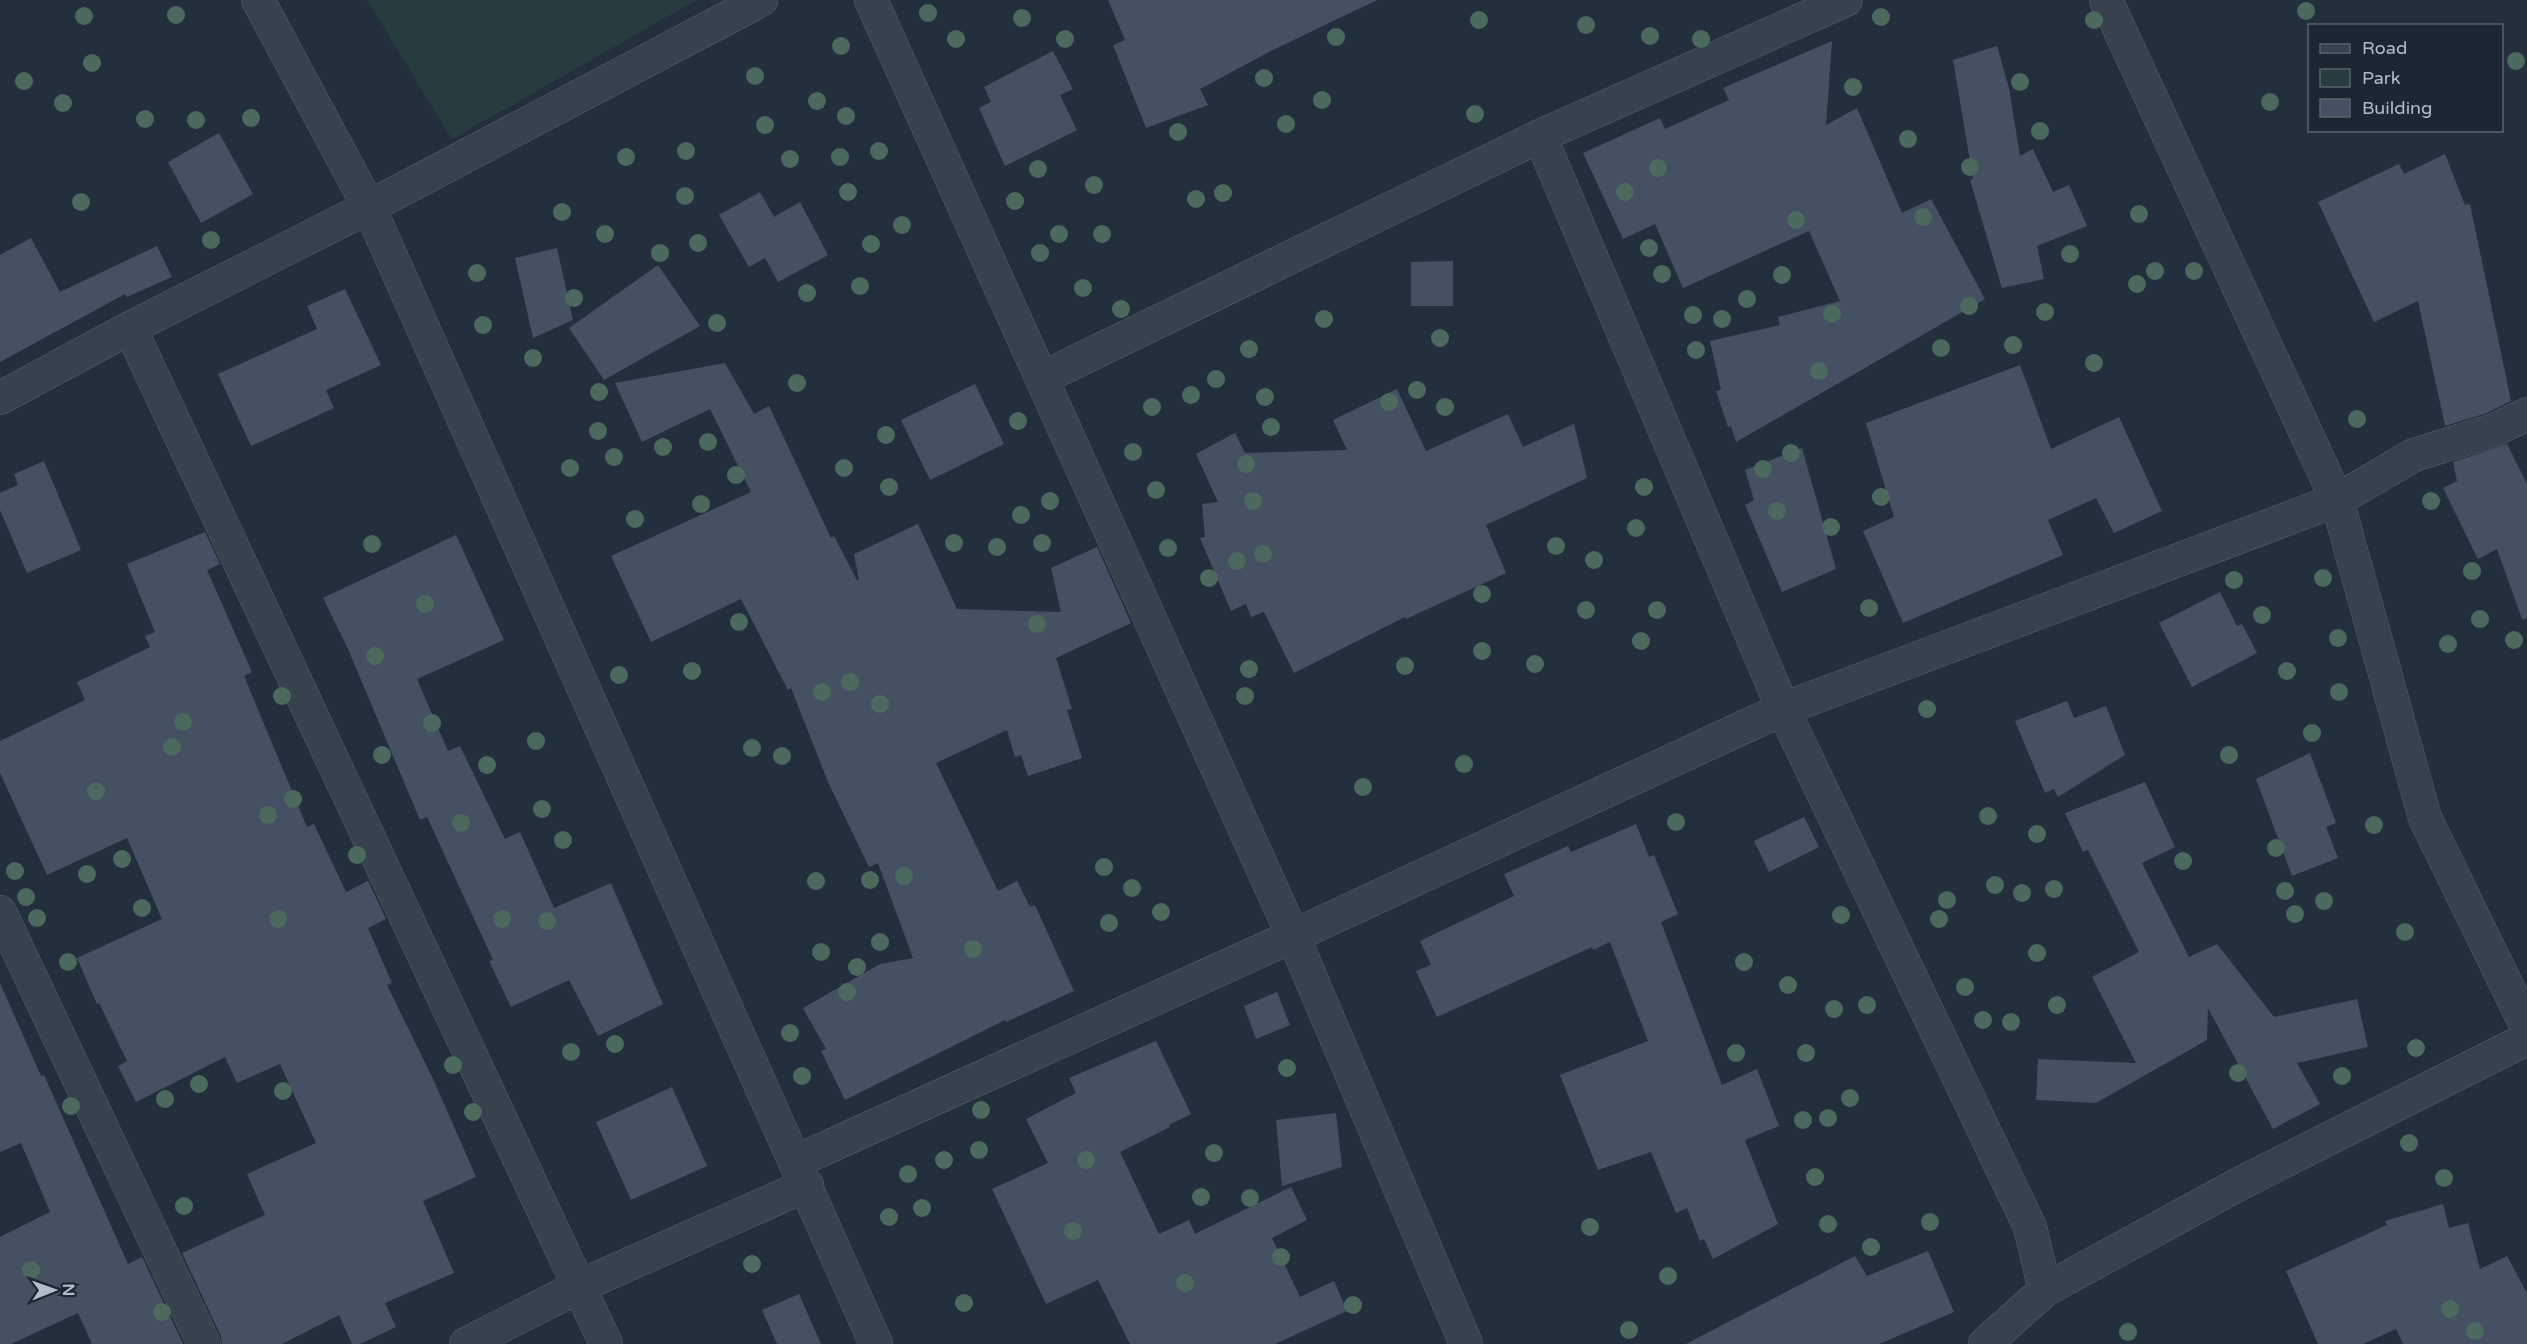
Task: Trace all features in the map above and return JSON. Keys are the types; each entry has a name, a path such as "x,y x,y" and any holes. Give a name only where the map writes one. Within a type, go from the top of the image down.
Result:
{"street":[{"path":"258,0 369,207 802,1173 876,1344"},
{"path":"0,398 130,328 369,207 760,0"},
{"path":"871,0 1293,936 1466,1344"},
{"path":"1042,378 1540,136 1846,0"},
{"path":"2106,0 2337,500 2425,818 2527,1027"},
{"path":"1540,136 1784,709 2030,1227 2045,1290"},
{"path":"130,328 606,1344"},
{"path":"466,1344 802,1173 1293,936 1784,709 2337,500 2414,455 2494,430 2527,414"},
{"path":"0,912 204,1344"},
{"path":"1985,1344 2045,1290 2239,1184 2527,1039"}],"green space":[{"path":"367,0 697,0 452,139"}],"building":[{"path":"1108,0 1377,0 1271,51 1200,89 1208,105 1146,128 1113,45 1125,40"},
{"path":"1832,41 1826,125 1857,108 1902,213 1931,199 1985,299 1736,442 1731,426 1728,427 1716,391 1721,390 1710,341 1780,325 1778,317 1840,301 1809,231 1683,288 1655,224 1623,239 1583,153 1660,118 1665,129 1729,100 1723,88"},
{"path":"1997,46 2009,88 2020,156 2033,149 2053,192 2069,185 2087,226 2037,246 2044,279 2002,288 1970,180 1973,179 1953,60"},
{"path":"1053,51 1073,89 1060,95 1077,130 1005,166 979,108 991,102 984,87"},
{"path":"219,133 253,194 201,223 168,162"},
{"path":"2445,154 2465,205 2470,204 2511,401 2487,413 2445,426 2418,301 2374,322 2318,202 2399,164 2404,174"},
{"path":"760,192 774,217 800,202 828,255 778,282 765,258 749,267 719,215"},
{"path":"31,238 60,292 157,246 172,277 127,297 125,294 0,362 0,255"},
{"path":"557,248 573,320 533,338 515,258"},
{"path":"1453,261 1453,306 1411,306 1411,262"},
{"path":"658,265 700,326 604,380 569,328"},
{"path":"345,289 381,365 326,390 334,408 251,446 218,374 317,329 307,306"},
{"path":"725,363 754,414 769,406 831,538 834,536 857,580 859,580 854,554 918,524 957,609 1061,612 1051,568 1097,547 1131,623 1056,658 1072,709 1067,710 1082,758 1028,776 1021,755 1015,757 1007,730 936,763 998,891 1017,881 1030,907 1035,905 1074,991 1006,1022 1005,1020 845,1100 821,1051 826,1049 803,1008 880,964 913,958 878,863 869,867 828,782 791,688 788,690 741,599 651,642 611,556 751,492 710,409 642,442 615,383"},
{"path":"2020,365 2051,449 2119,417 2162,511 2114,533 2096,498 2048,520 2063,555 1903,623 1863,531 1894,517 1866,423"},
{"path":"975,384 1004,444 930,480 901,420"},
{"path":"1397,389 1426,451 1508,414 1523,447 1574,424 1587,478 1486,525 1506,573 1406,619 1405,617 1294,673 1264,612 1251,617 1246,604 1231,611 1200,538 1205,537 1202,504 1218,502 1196,454 1235,433 1245,453 1347,450 1333,420"},
{"path":"2507,444 2527,484 2527,619 2522,619 2497,549 2478,559 2443,488 2457,481 2453,462"},
{"path":"1802,448 1836,569 1782,592 1745,505 1754,500 1745,470"},
{"path":"44,461 81,550 27,573 0,510 0,493 18,485 14,474"},
{"path":"205,532 220,564 207,570 252,672 244,676 307,827 314,824 346,892 368,881 386,919 368,928 392,983 387,985 434,1081 476,1177 423,1201 454,1273 385,1303 396,1327 360,1344 352,1344 339,1315 282,1344 222,1344 221,1336 182,1253 265,1215 247,1174 316,1143 280,1064 237,1083 225,1057 136,1102 118,1066 127,1061 99,1003 97,1004 77,958 162,919 127,838 47,875 0,773 0,741 85,700 77,682 150,647 145,636 155,632 127,564"},
{"path":"456,535 504,640 417,679 448,751 460,746 505,839 520,832 554,908 611,883 663,1004 598,1036 569,980 511,1007 489,961 493,960 427,817 420,820 348,649 323,598"},
{"path":"2220,592 2237,626 2242,624 2257,653 2192,687 2159,623"},
{"path":"2067,701 2074,718 2106,706 2125,755 2058,797 2054,789 2045,793 2015,721"},
{"path":"2310,753 2336,823 2326,827 2338,858 2292,876 2256,779"},
{"path":"2145,782 2175,847 2142,863 2189,957 2217,944 2274,1017 2357,999 2368,1047 2297,1063 2320,1104 2273,1129 2208,1008 2207,1040 2096,1103 2036,1100 2038,1059 2136,1063 2092,977 2139,952 2088,850 2083,852 2065,813"},
{"path":"1804,817 1819,847 1769,872 1754,841"},
{"path":"1636,824 1649,857 1654,855 1678,914 1661,922 1722,1085 1757,1069 1779,1126 1745,1140 1778,1224 1713,1259 1704,1239 1700,1241 1687,1208 1676,1213 1651,1152 1598,1170 1560,1075 1648,1041 1610,942 1593,950 1592,947 1437,1017 1416,971 1431,965 1420,941 1514,896 1504,874 1568,846 1571,852"},
{"path":"0,983 41,1076 44,1075 128,1264 142,1257 183,1344 92,1344 78,1313 11,1344 0,1344 0,1237 50,1212 21,1143 0,1152"},
{"path":"1277,992 1290,1025 1256,1039 1244,1006"},
{"path":"1156,1041 1191,1114 1120,1152 1159,1234 1189,1220 1195,1234 1291,1187 1307,1220 1272,1238 1300,1297 1334,1281 1347,1311 1275,1344 1130,1344 1098,1280 1046,1304 992,1189 1048,1163 1026,1119 1076,1093 1069,1078"},
{"path":"672,1087 707,1166 631,1200 596,1122"},
{"path":"1336,1113 1342,1167 1282,1186 1276,1120"},
{"path":"2443,1204 2449,1228 2468,1223 2480,1269 2507,1256 2527,1293 2527,1344 2403,1344 2396,1329 2363,1344 2318,1344 2286,1271 2387,1225 2385,1221"},
{"path":"1928,1251 1954,1312 1879,1344 1686,1344 1855,1256 1867,1276"},
{"path":"799,1294 821,1344 777,1344 762,1310"}]}
